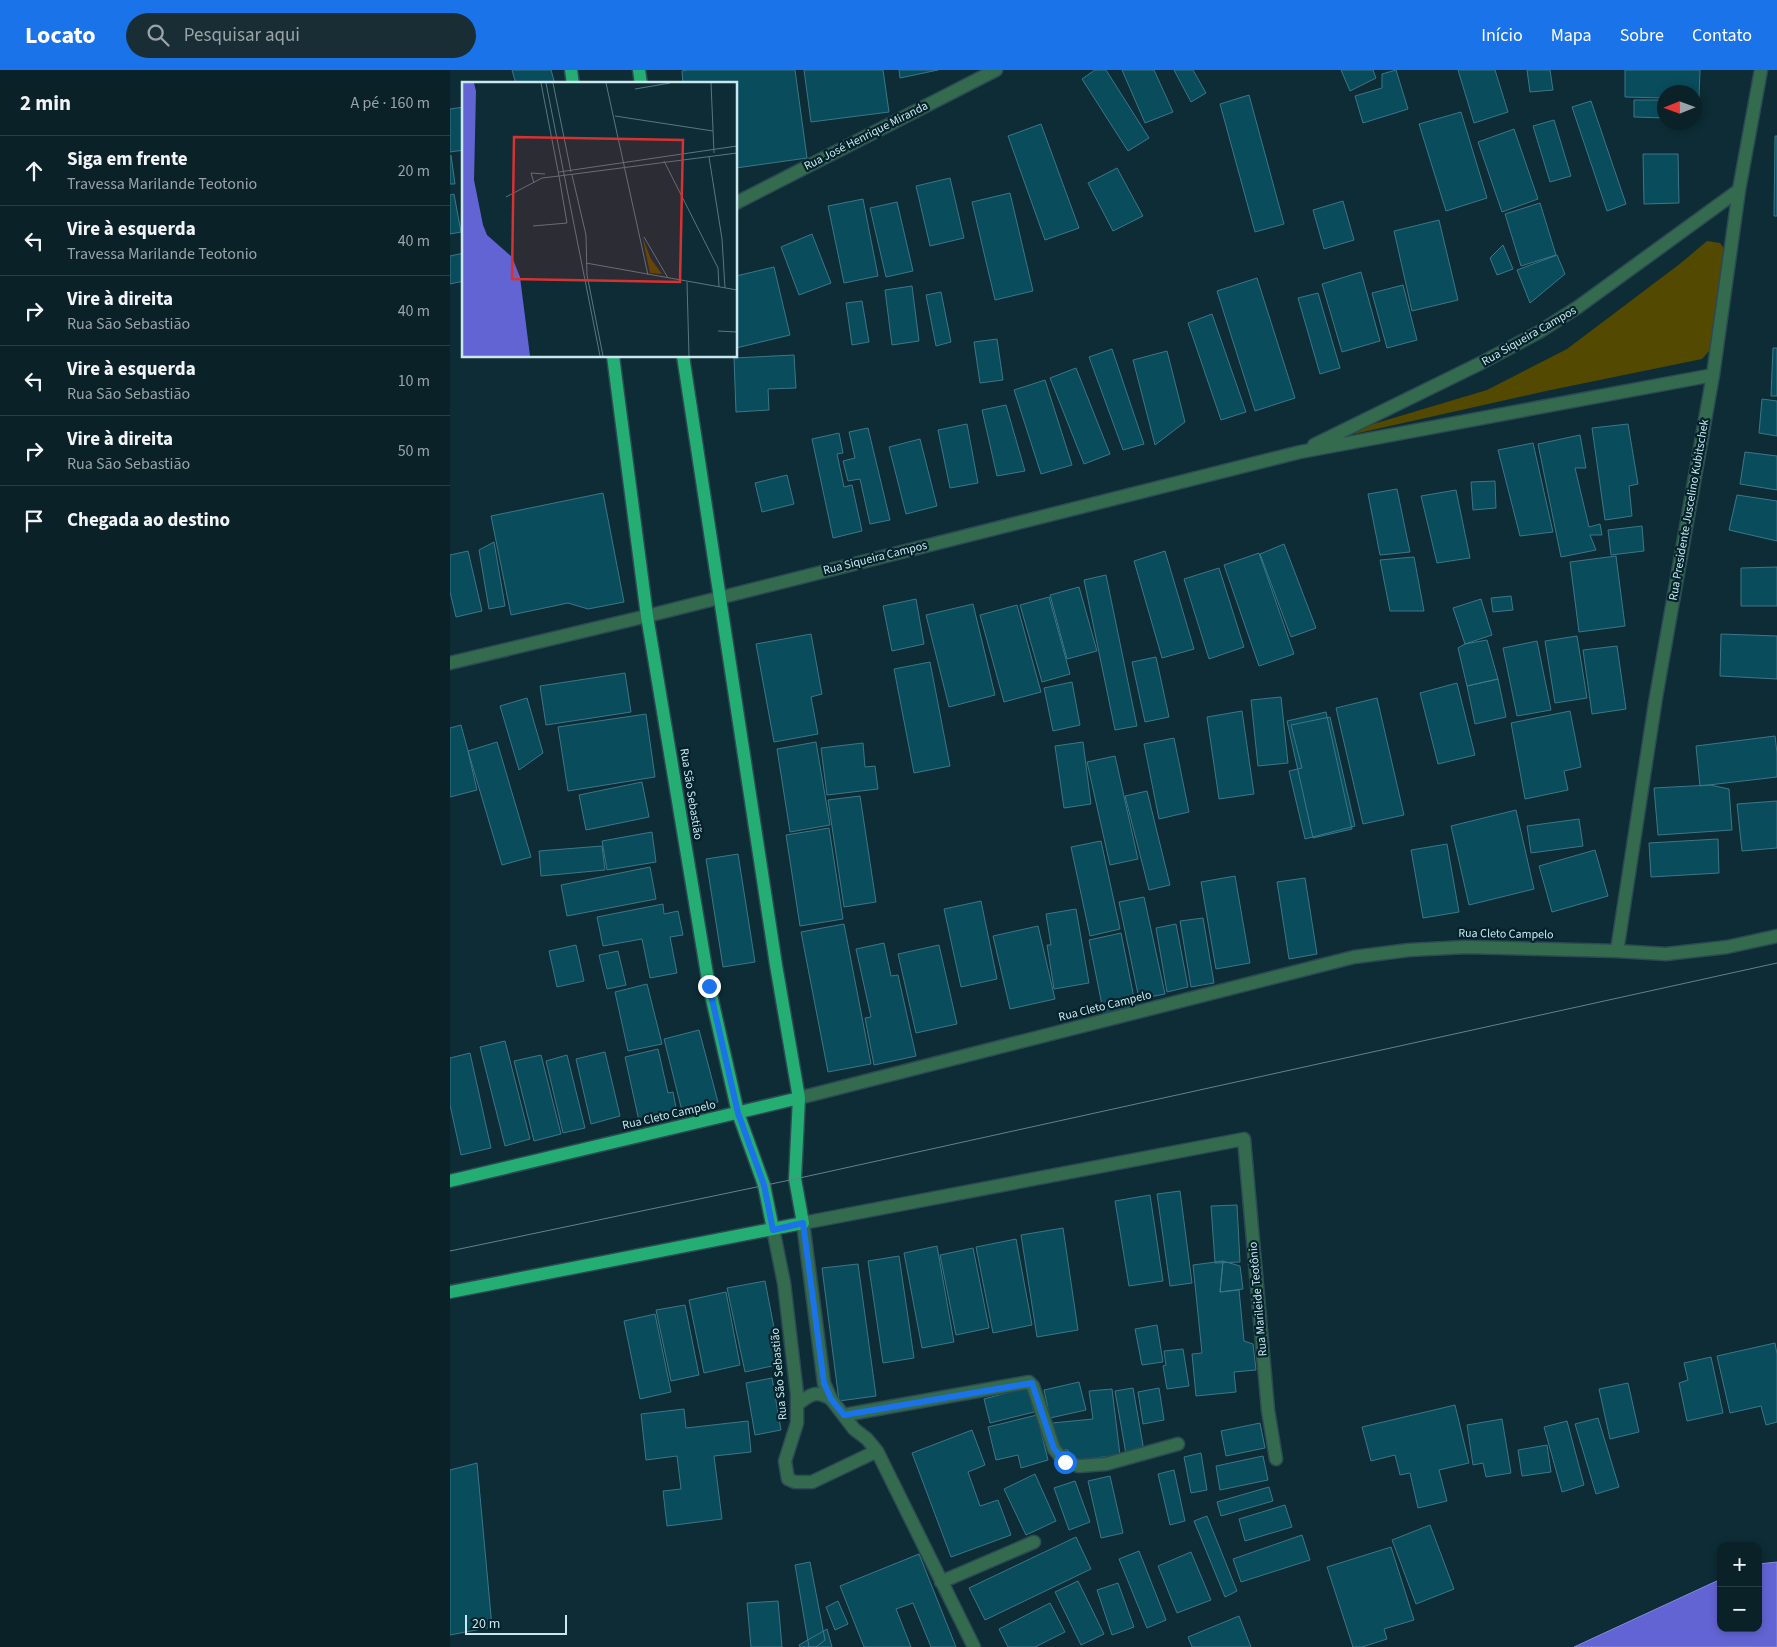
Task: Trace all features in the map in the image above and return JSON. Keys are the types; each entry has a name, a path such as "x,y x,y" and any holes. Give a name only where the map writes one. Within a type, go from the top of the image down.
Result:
{"main road":[{"name":"Rua São Sebastião","path":"613,358 647,616 709,986 738,1113 764,1185 773,1230"},
{"path":"450,1292 803,1223 795,1179 799,1098 776,965 683,358"},
{"name":"Rua Cleto Campelo","path":"450,1181 799,1098"}],"street":[{"name":"Rua José Henrique Miranda","path":"738,201 996,70"},
{"name":"Rua Presidente Juscelino Kubitschek","path":"1617,951 1656,697 1714,375 1739,190 1761,70"},
{"name":"Rua Siqueira Campos","path":"1300,452 1481,363 1539,332 1578,307 1739,190"},
{"name":"Rua Siqueira Campos","path":"450,662 647,616 1300,452 1714,375"},
{"name":"Rua Cleto Campelo","path":"799,1098 1354,957 1409,950 1466,947 1666,954 1727,946 1777,936"},
{"name":"Rua Marileide Teotônio","path":"803,1223 1244,1139 1268,1410 1276,1459"},
{"path":"803,1223 824,1383 831,1399 854,1429 867,1439 877,1451 974,1647"},
{"name":"Rua São Sebastião","path":"773,1230 784,1283 797,1405 797,1423 785,1461 788,1479 795,1482 812,1482 877,1451"},
{"path":"844,1415 1029,1382 1033,1386 1054,1449 1065,1462 1079,1466 1106,1464 1178,1444"},
{"path":"797,1405 809,1395 822,1393 831,1399"},
{"path":"941,1582 1034,1542"}],"shaded area":[{"path":"1707,241 1720,243 1726,251 1710,350 1702,359 1546,391 1354,434 1360,428 1487,390 1567,349 1681,263"},
{"path":"1777,1562 1777,1647 1574,1647 1717,1581 1717,1632 1762,1632 1762,1564"}],"building":[{"path":"512,70 551,70 554,82 515,82"},
{"path":"795,70 807,158 738,168 738,82 683,82 682,71"},
{"path":"804,70 883,70 889,112 811,122"},
{"path":"899,70 938,70 900,78"},
{"path":"1095,70 1106,70 1149,138 1128,151 1082,79"},
{"path":"1122,70 1154,70 1173,112 1145,123"},
{"path":"1174,70 1193,70 1206,93 1191,102"},
{"path":"1341,70 1373,70 1376,78 1350,91"},
{"path":"1396,70 1408,109 1363,123 1355,96 1382,88 1382,74"},
{"path":"1458,70 1495,70 1508,112 1474,123"},
{"path":"1527,70 1550,70 1553,90 1530,92"},
{"path":"1625,70 1700,70 1699,85 1657,85 1657,98 1625,97"},
{"path":"1249,95 1284,224 1255,232 1220,104"},
{"path":"1634,100 1657,100 1657,118 1634,117"},
{"path":"1591,101 1626,204 1607,211 1572,107"},
{"path":"462,107 462,150 450,152 450,109"},
{"path":"1461,112 1487,198 1446,211 1419,124"},
{"path":"1554,120 1571,176 1550,182 1533,126"},
{"path":"1041,124 1079,228 1045,240 1008,136"},
{"path":"1514,129 1538,199 1502,212 1478,142"},
{"path":"1775,136 1777,136 1777,216 1774,216"},
{"path":"1643,154 1678,154 1679,203 1644,204"},
{"path":"451,155 455,184 450,184"},
{"path":"1117,168 1143,216 1113,231 1088,183"},
{"path":"950,178 964,238 930,246 916,186"},
{"path":"1010,193 1033,291 995,300 972,202"},
{"path":"454,194 461,232 450,234 450,195"},
{"path":"863,199 878,276 844,283 828,206"},
{"path":"1343,201 1354,240 1324,249 1313,210"},
{"path":"897,202 913,271 886,277 870,208"},
{"path":"1540,203 1556,255 1521,266 1505,214"},
{"path":"1439,220 1458,300 1412,311 1394,231"},
{"path":"812,234 831,283 799,295 781,247"},
{"path":"1503,245 1513,269 1497,275 1490,258"},
{"path":"462,253 462,281 450,284 450,256"},
{"path":"1557,255 1565,274 1530,303 1517,270"},
{"path":"774,267 790,335 738,348 738,276"},
{"path":"1361,272 1380,341 1342,352 1322,284"},
{"path":"1257,278 1295,398 1255,411 1217,291"},
{"path":"1403,285 1417,340 1387,348 1372,293"},
{"path":"912,286 919,341 892,345 885,290"},
{"path":"941,292 951,342 936,346 926,295"},
{"path":"1318,293 1340,368 1320,374 1298,298"},
{"path":"862,301 869,342 852,345 846,303"},
{"path":"1212,314 1246,412 1221,420 1188,323"},
{"path":"997,339 1003,380 980,383 974,342"},
{"path":"1773,348 1777,348 1777,396 1771,396"},
{"path":"1112,349 1144,444 1123,450 1089,357"},
{"path":"1167,351 1185,422 1155,445 1133,360"},
{"path":"794,355 796,388 768,389 769,410 736,412 734,358"},
{"path":"1076,368 1110,454 1084,464 1050,378"},
{"path":"1045,380 1072,465 1041,474 1014,390"},
{"path":"1762,399 1777,401 1777,436 1759,433"},
{"path":"1006,405 1025,471 997,476 982,410"},
{"path":"967,424 978,483 950,488 938,430"},
{"path":"1628,424 1638,484 1629,486 1632,516 1605,520 1592,428"},
{"path":"868,428 890,520 870,524 860,479 848,481 843,461 855,458 849,432"},
{"path":"839,433 843,453 837,454 844,487 852,485 862,531 833,538 812,439"},
{"path":"1580,435 1586,468 1575,468 1589,527 1600,524 1602,535 1590,535 1596,550 1561,557 1538,444"},
{"path":"920,439 937,506 906,514 889,447"},
{"path":"1533,443 1553,532 1520,536 1498,450"},
{"path":"1745,452 1777,456 1777,490 1740,484"},
{"path":"787,475 794,504 762,512 755,483"},
{"path":"1495,481 1496,508 1473,510 1471,482"},
{"path":"1397,489 1410,552 1380,555 1368,494"},
{"path":"1456,490 1470,558 1437,563 1421,496"},
{"path":"603,493 624,602 588,609 568,603 511,615 491,516"},
{"path":"1737,495 1777,501 1777,541 1729,530"},
{"path":"1642,526 1644,551 1611,555 1608,530"},
{"path":"494,542 505,606 489,609 479,550"},
{"path":"1284,544 1316,628 1291,637 1260,554"},
{"path":"468,551 482,611 456,617 450,592 450,555"},
{"path":"1165,551 1194,649 1162,658 1134,561"},
{"path":"1259,553 1294,654 1259,666 1224,565"},
{"path":"1616,556 1625,626 1579,632 1570,562"},
{"path":"1414,557 1424,611 1390,611 1380,560"},
{"path":"1777,567 1777,606 1741,606 1741,568"},
{"path":"1219,568 1244,647 1209,659 1184,579"},
{"path":"1106,575 1137,726 1115,730 1084,580"},
{"path":"1079,587 1097,651 1067,659 1050,595"},
{"path":"1511,596 1513,610 1493,612 1491,598"},
{"path":"1049,597 1070,674 1042,682 1020,605"},
{"path":"916,599 924,644 892,651 883,606"},
{"path":"1481,599 1492,635 1465,644 1453,608"},
{"path":"973,604 995,695 949,707 926,615"},
{"path":"1017,605 1041,692 1004,702 980,615"},
{"path":"811,634 822,694 811,697 818,734 774,742 756,644"},
{"path":"1721,634 1777,636 1777,679 1720,676"},
{"path":"1577,636 1587,698 1555,703 1545,641"},
{"path":"1487,640 1498,679 1467,686 1458,648 1465,644"},
{"path":"1537,641 1551,710 1517,716 1503,648"},
{"path":"1617,646 1626,709 1592,714 1583,650"},
{"path":"1156,657 1169,717 1145,722 1132,662"},
{"path":"930,662 950,766 914,773 894,669"},
{"path":"625,673 631,712 546,725 540,686"},
{"path":"1498,679 1506,717 1475,724 1467,686"},
{"path":"1072,682 1080,725 1053,731 1044,688"},
{"path":"1457,683 1475,755 1438,764 1420,693"},
{"path":"1281,697 1288,763 1258,766 1251,700"},
{"path":"527,698 543,753 519,770 500,706"},
{"path":"1377,698 1404,815 1363,824 1336,708"},
{"path":"1242,711 1254,794 1219,799 1207,717"},
{"path":"1570,711 1581,767 1564,771 1568,790 1525,799 1511,723"},
{"path":"1326,712 1352,829 1313,838 1287,721"},
{"path":"646,714 655,777 568,791 558,727"},
{"path":"1330,717 1355,826 1305,839 1289,771 1302,768 1291,725"},
{"path":"461,725 477,790 450,797 450,728"},
{"path":"1775,736 1777,777 1700,786 1696,746"},
{"path":"1174,738 1189,812 1159,819 1144,744"},
{"path":"497,742 531,857 502,865 468,751"},
{"path":"816,742 830,825 790,832 777,749"},
{"path":"1083,742 1091,804 1064,808 1055,746"},
{"path":"863,743 865,767 875,766 878,789 827,795 821,748"},
{"path":"1115,756 1138,859 1110,865 1087,762"},
{"path":"642,782 649,817 586,830 579,795"},
{"path":"1710,785 1729,789 1732,830 1658,835 1654,788"},
{"path":"1147,791 1170,885 1149,890 1125,796"},
{"path":"860,796 876,902 844,907 828,800"},
{"path":"1777,801 1777,848 1742,851 1737,804"},
{"path":"1516,810 1534,889 1469,905 1451,826"},
{"path":"1579,819 1583,846 1531,853 1527,826"},
{"path":"829,828 843,919 800,926 786,835"},
{"path":"652,832 656,862 607,870 602,841"},
{"path":"1718,839 1719,873 1651,877 1649,843"},
{"path":"1101,841 1120,929 1090,936 1071,847"},
{"path":"1447,844 1459,912 1423,918 1411,850"},
{"path":"602,846 605,870 541,876 539,851"},
{"path":"1595,850 1608,896 1552,912 1539,866"},
{"path":"738,854 755,962 723,967 706,859"},
{"path":"650,867 656,899 567,916 561,885"},
{"path":"1235,876 1250,963 1216,969 1201,882"},
{"path":"1305,878 1317,954 1289,959 1277,882"},
{"path":"1144,897 1165,994 1139,999 1119,902"},
{"path":"981,901 997,979 961,987 944,909"},
{"path":"663,904 664,914 678,911 683,935 670,937 677,973 650,978 642,939 603,946 597,917"},
{"path":"1076,909 1089,983 1054,989 1047,945 1051,945 1046,914"},
{"path":"1203,918 1214,983 1191,987 1180,921"},
{"path":"844,924 871,1064 828,1072 801,932"},
{"path":"1176,924 1188,987 1167,992 1156,928"},
{"path":"1038,926 1055,999 1010,1009 993,936"},
{"path":"1121,933 1136,1008 1104,1015 1089,940"},
{"path":"884,943 891,976 898,975 916,1056 874,1065 865,1018 871,1017 856,949"},
{"path":"576,945 584,981 557,987 549,951"},
{"path":"939,945 957,1024 916,1033 898,954"},
{"path":"618,951 626,985 607,989 599,955"},
{"path":"647,984 662,1044 628,1051 615,992"},
{"path":"699,1030 718,1102 682,1111 664,1039"},
{"path":"505,1041 530,1139 505,1146 480,1047"},
{"path":"658,1049 668,1093 673,1092 677,1113 639,1121 625,1057"},
{"path":"605,1052 620,1116 591,1124 576,1059"},
{"path":"470,1053 491,1148 461,1155 450,1105 450,1058"},
{"path":"541,1055 561,1134 534,1141 514,1061"},
{"path":"567,1055 585,1128 563,1133 546,1061"},
{"path":"1180,1191 1192,1283 1170,1286 1157,1194"},
{"path":"1150,1195 1163,1281 1129,1286 1115,1201"},
{"path":"1237,1205 1240,1262 1215,1263 1211,1206"},
{"path":"1063,1228 1078,1330 1037,1337 1021,1235"},
{"path":"1016,1239 1032,1325 993,1333 976,1247"},
{"path":"937,1246 954,1342 922,1348 904,1253"},
{"path":"973,1248 989,1328 956,1335 940,1255"},
{"path":"899,1256 914,1358 883,1363 868,1261"},
{"path":"1223,1261 1240,1266 1243,1289 1220,1292"},
{"path":"1223,1261 1220,1292 1239,1290 1244,1341 1253,1344 1256,1370 1234,1372 1236,1392 1196,1396 1192,1354 1202,1353 1193,1265"},
{"path":"858,1264 876,1396 839,1401 822,1268"},
{"path":"765,1281 781,1364 745,1372 727,1288"},
{"path":"726,1292 740,1365 704,1373 689,1300"},
{"path":"685,1305 699,1375 671,1381 656,1310"},
{"path":"655,1314 671,1392 640,1399 624,1321"},
{"path":"1157,1325 1163,1362 1142,1365 1135,1329"},
{"path":"1775,1343 1777,1354 1777,1422 1766,1425 1761,1406 1730,1413 1717,1356"},
{"path":"1183,1349 1189,1386 1167,1389 1163,1366 1166,1365 1164,1351"},
{"path":"1711,1357 1723,1413 1687,1421 1679,1383 1688,1380 1684,1363"},
{"path":"772,1378 781,1430 755,1435 746,1383"},
{"path":"1079,1382 1086,1410 1050,1418 1044,1390"},
{"path":"1628,1383 1639,1432 1610,1439 1599,1389"},
{"path":"1028,1387 1034,1412 990,1423 984,1399"},
{"path":"1133,1388 1144,1451 1126,1454 1115,1391"},
{"path":"1159,1388 1164,1420 1143,1424 1138,1392"},
{"path":"1112,1389 1120,1455 1069,1461 1068,1450 1056,1450 1052,1423 1093,1419 1089,1391"},
{"path":"1455,1405 1469,1463 1439,1470 1447,1501 1418,1508 1410,1473 1400,1475 1395,1455 1371,1461 1362,1427"},
{"path":"684,1409 686,1428 748,1421 751,1452 714,1456 722,1519 667,1526 663,1491 681,1489 677,1456 646,1460 641,1414"},
{"path":"1037,1415 1048,1460 1021,1468 1018,1455 996,1460 988,1427"},
{"path":"1598,1418 1619,1487 1596,1494 1575,1424"},
{"path":"1502,1419 1511,1473 1486,1477 1483,1463 1473,1465 1467,1425"},
{"path":"1567,1421 1584,1485 1562,1492 1544,1427"},
{"path":"1260,1423 1265,1448 1226,1456 1221,1431"},
{"path":"972,1430 985,1465 968,1472 980,1506 998,1500 1011,1535 951,1557 912,1453"},
{"path":"1547,1445 1551,1472 1522,1476 1518,1450"},
{"path":"1201,1453 1207,1490 1191,1493 1184,1457"},
{"path":"1263,1456 1268,1480 1220,1490 1216,1466"},
{"path":"477,1463 492,1627 450,1635 450,1470"},
{"path":"1174,1470 1185,1521 1170,1525 1158,1474"},
{"path":"1035,1474 1056,1521 1026,1535 1004,1489"},
{"path":"1110,1476 1123,1533 1101,1538 1088,1481"},
{"path":"1075,1481 1090,1522 1069,1530 1054,1488"},
{"path":"1269,1487 1273,1501 1221,1516 1217,1502"},
{"path":"1285,1505 1292,1527 1245,1541 1239,1519"},
{"path":"1207,1516 1237,1591 1225,1597 1194,1521"},
{"path":"1430,1525 1454,1589 1416,1604 1392,1540"},
{"path":"1302,1535 1310,1560 1241,1582 1233,1559"},
{"path":"1076,1537 1091,1569 985,1620 969,1588"},
{"path":"1391,1547 1414,1620 1384,1629 1387,1639 1362,1647 1353,1647 1327,1567"},
{"path":"1139,1551 1166,1620 1147,1628 1119,1559"},
{"path":"1191,1552 1211,1600 1177,1613 1158,1566"},
{"path":"919,1554 956,1647 931,1647 913,1603 896,1609 911,1647 864,1647 840,1586"},
{"path":"810,1562 825,1640 816,1647 809,1647 795,1565"},
{"path":"1078,1581 1104,1634 1081,1645 1055,1592"},
{"path":"1118,1583 1134,1627 1112,1635 1097,1590"},
{"path":"778,1601 782,1647 751,1647 747,1603"},
{"path":"838,1601 848,1624 835,1630 826,1607"},
{"path":"1050,1603 1065,1632 1035,1647 1008,1647 999,1629"},
{"path":"1239,1616 1251,1647 1192,1647 1188,1637"},
{"path":"827,1629 832,1647 800,1647 799,1645"}],"tram line":[{"path":"450,1251 795,1179 1777,963"}],"route":[{"path":"709,986 738,1113 764,1185 773,1230 803,1223 824,1383 831,1399 844,1415 1029,1382 1032,1383 1054,1449 1065,1462"}]}
